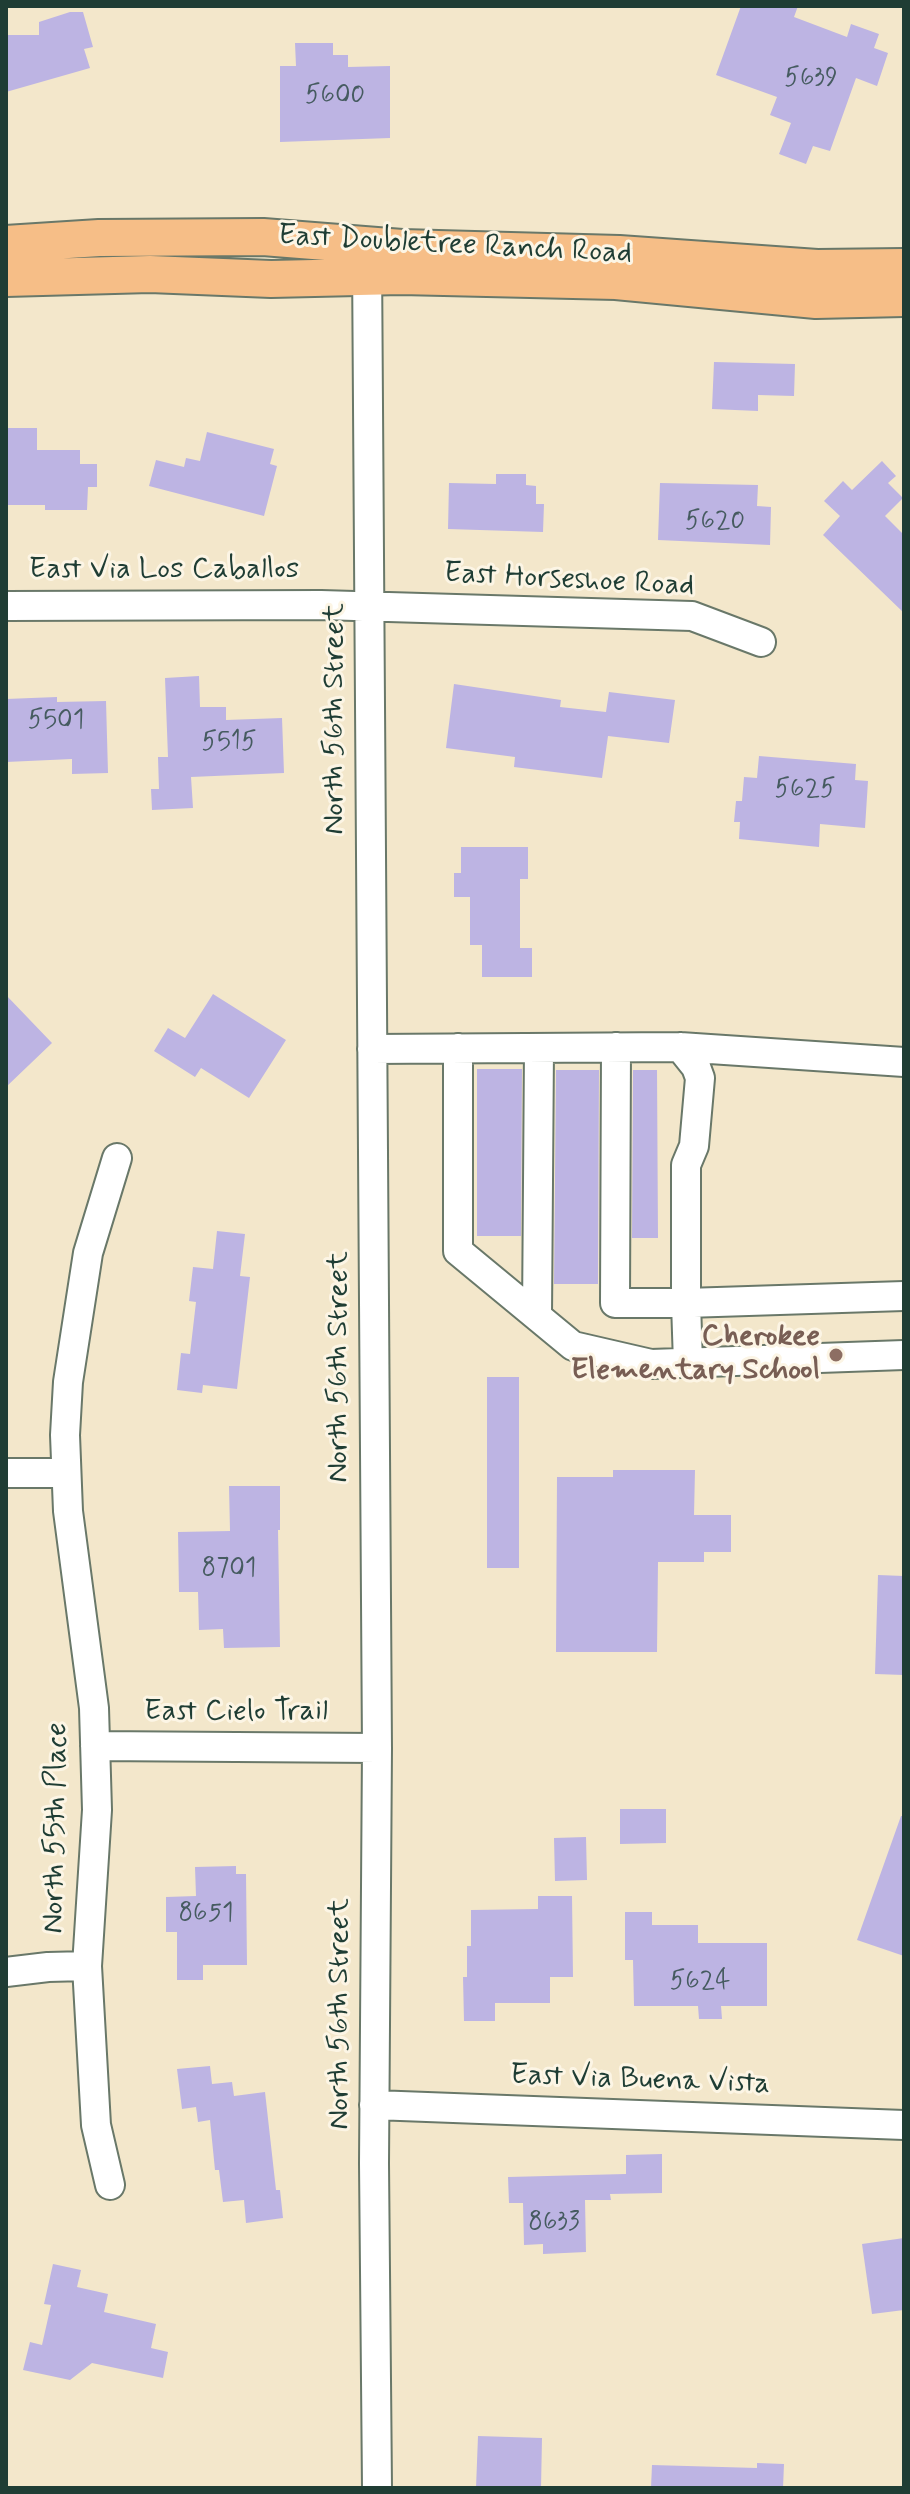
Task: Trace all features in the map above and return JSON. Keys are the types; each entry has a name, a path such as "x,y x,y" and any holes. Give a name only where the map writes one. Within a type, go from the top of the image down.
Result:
{"main road":[{"name":"East Doubletree Ranch Road","path":"6,244 150,236 263,237 367,261 816,300 904,298"},
{"name":"East Doubletree Ranch Road","path":"6,278 150,274 271,279 367,261 402,248 651,255 817,268 904,267"}],"street":[{"name":"North 56th Street","path":"367,261 377,1748 374,2105 377,2488"},
{"name":"East Via Los Caballos","path":"6,606 370,606"},
{"name":"East Horseshoe Road","path":"370,606 692,616 761,642"},
{"path":"616,1047 615,1303 904,1296"},
{"path":"372,1049 680,1047 904,1062"},
{"path":"680,1047 696,1067 700,1078 694,1146 686,1165 688,1363"},
{"path":"458,1048 458,1251 573,1346 651,1364 904,1355"},
{"path":"537,1316 539,1048"},
{"name":"North 55th Place","path":"110,2185 96,2125 87,1966 97,1810 94,1708 65,1473 68,1382 88,1253 117,1158"},
{"path":"6,1473 65,1473"},
{"name":"East Cielo Trail","path":"95,1746 377,1748"},
{"path":"6,1972 87,1966"},
{"name":"East Via Buena Vista","path":"374,2105 904,2125"}],"building":[{"path":"741,6 798,6 794,17 847,37 851,24 879,34 874,48 888,53 877,86 856,78 830,151 813,146 806,164 779,154 791,123 770,115 777,97 716,75"},
{"path":"70,12 83,12 93,47 84,49 90,68 6,92 6,35 39,35 39,22"},
{"path":"295,43 333,43 333,55 348,55 348,67 390,66 390,138 280,142 280,66 296,66"},
{"path":"714,362 795,364 794,396 758,395 758,411 712,409"},
{"path":"7,428 37,428 37,450 80,450 80,464 97,464 97,487 88,487 87,510 45,510 45,505 6,505"},
{"path":"207,432 274,449 270,464 277,466 264,516 149,486 156,460 184,467 186,458 200,461"},
{"path":"882,461 896,476 888,483 903,498 885,516 904,535 904,613 823,535 840,516 824,501 843,481 852,490"},
{"path":"496,474 526,474 526,485 536,486 536,504 544,504 543,532 448,529 449,483 496,484"},
{"path":"660,483 758,485 757,506 771,507 770,545 658,540"},
{"path":"199,676 200,707 226,707 226,720 282,718 284,773 191,777 193,808 152,810 151,789 159,789 158,757 168,757 165,678"},
{"path":"454,684 561,700 560,707 606,712 609,692 675,700 669,743 608,736 602,778 514,767 515,757 446,748"},
{"path":"57,697 57,702 106,701 108,773 72,774 72,759 6,762 6,699"},
{"path":"759,756 856,764 855,780 868,781 865,828 820,824 819,847 739,839 740,822 734,822 736,801 742,801 744,777 757,778"},
{"path":"461,847 528,847 528,879 520,879 520,948 532,948 532,977 482,977 482,945 470,945 470,897 454,897 454,873 461,873"},
{"path":"213,994 286,1040 249,1098 201,1068 195,1077 154,1051 168,1028 185,1038"},
{"path":"6,995 52,1043 6,1087"},
{"path":"477,1069 522,1069 521,1236 477,1236"},
{"path":"556,1070 599,1070 598,1284 554,1284"},
{"path":"633,1070 657,1070 658,1238 632,1238"},
{"path":"217,1231 245,1234 240,1276 250,1277 237,1389 203,1385 202,1393 177,1390 181,1353 190,1354 196,1302 189,1301 193,1267 213,1269"},
{"path":"487,1377 519,1377 519,1568 487,1568"},
{"path":"613,1470 695,1470 694,1515 731,1515 731,1552 704,1552 704,1562 658,1562 657,1652 556,1652 557,1477 613,1477"},
{"path":"229,1486 280,1486 280,1647 224,1648 223,1629 199,1630 198,1592 179,1592 178,1532 230,1531"},
{"path":"878,1575 904,1576 904,1675 875,1674"},
{"path":"620,1809 666,1809 666,1843 620,1844"},
{"path":"901,1816 904,1816 904,1956 857,1940"},
{"path":"586,1837 587,1880 555,1881 554,1838"},
{"path":"236,1866 236,1874 246,1874 247,1965 203,1965 203,1980 177,1980 177,1932 166,1932 166,1897 196,1896 195,1867"},
{"path":"538,1896 572,1896 573,1977 550,1977 550,2003 495,2003 495,2021 464,2021 463,1977 467,1977 467,1946 471,1946 471,1910 538,1909"},
{"path":"625,1912 652,1912 652,1925 698,1925 698,1943 767,1943 767,2006 721,2006 722,2019 699,2019 698,2006 634,2006 633,1960 625,1960"},
{"path":"210,2066 212,2084 232,2082 234,2096 265,2092 276,2190 280,2190 283,2218 246,2223 244,2200 223,2202 219,2170 215,2170 210,2120 198,2122 196,2107 182,2109 177,2069"},
{"path":"662,2154 662,2193 610,2194 611,2200 585,2200 586,2252 543,2254 543,2244 524,2245 523,2203 509,2203 508,2177 626,2174 626,2155"},
{"path":"904,2238 904,2310 872,2314 862,2244"},
{"path":"53,2264 81,2270 77,2287 108,2294 104,2312 156,2324 151,2348 168,2352 163,2378 92,2363 70,2380 23,2370 30,2342 42,2345 51,2305 44,2304"},
{"path":"478,2436 542,2438 541,2488 476,2488"},
{"path":"757,2463 784,2464 783,2488 651,2488 652,2465 757,2468"}],"place":[{"name":"Cherokee Elementary School","path":"836,1355"}]}
